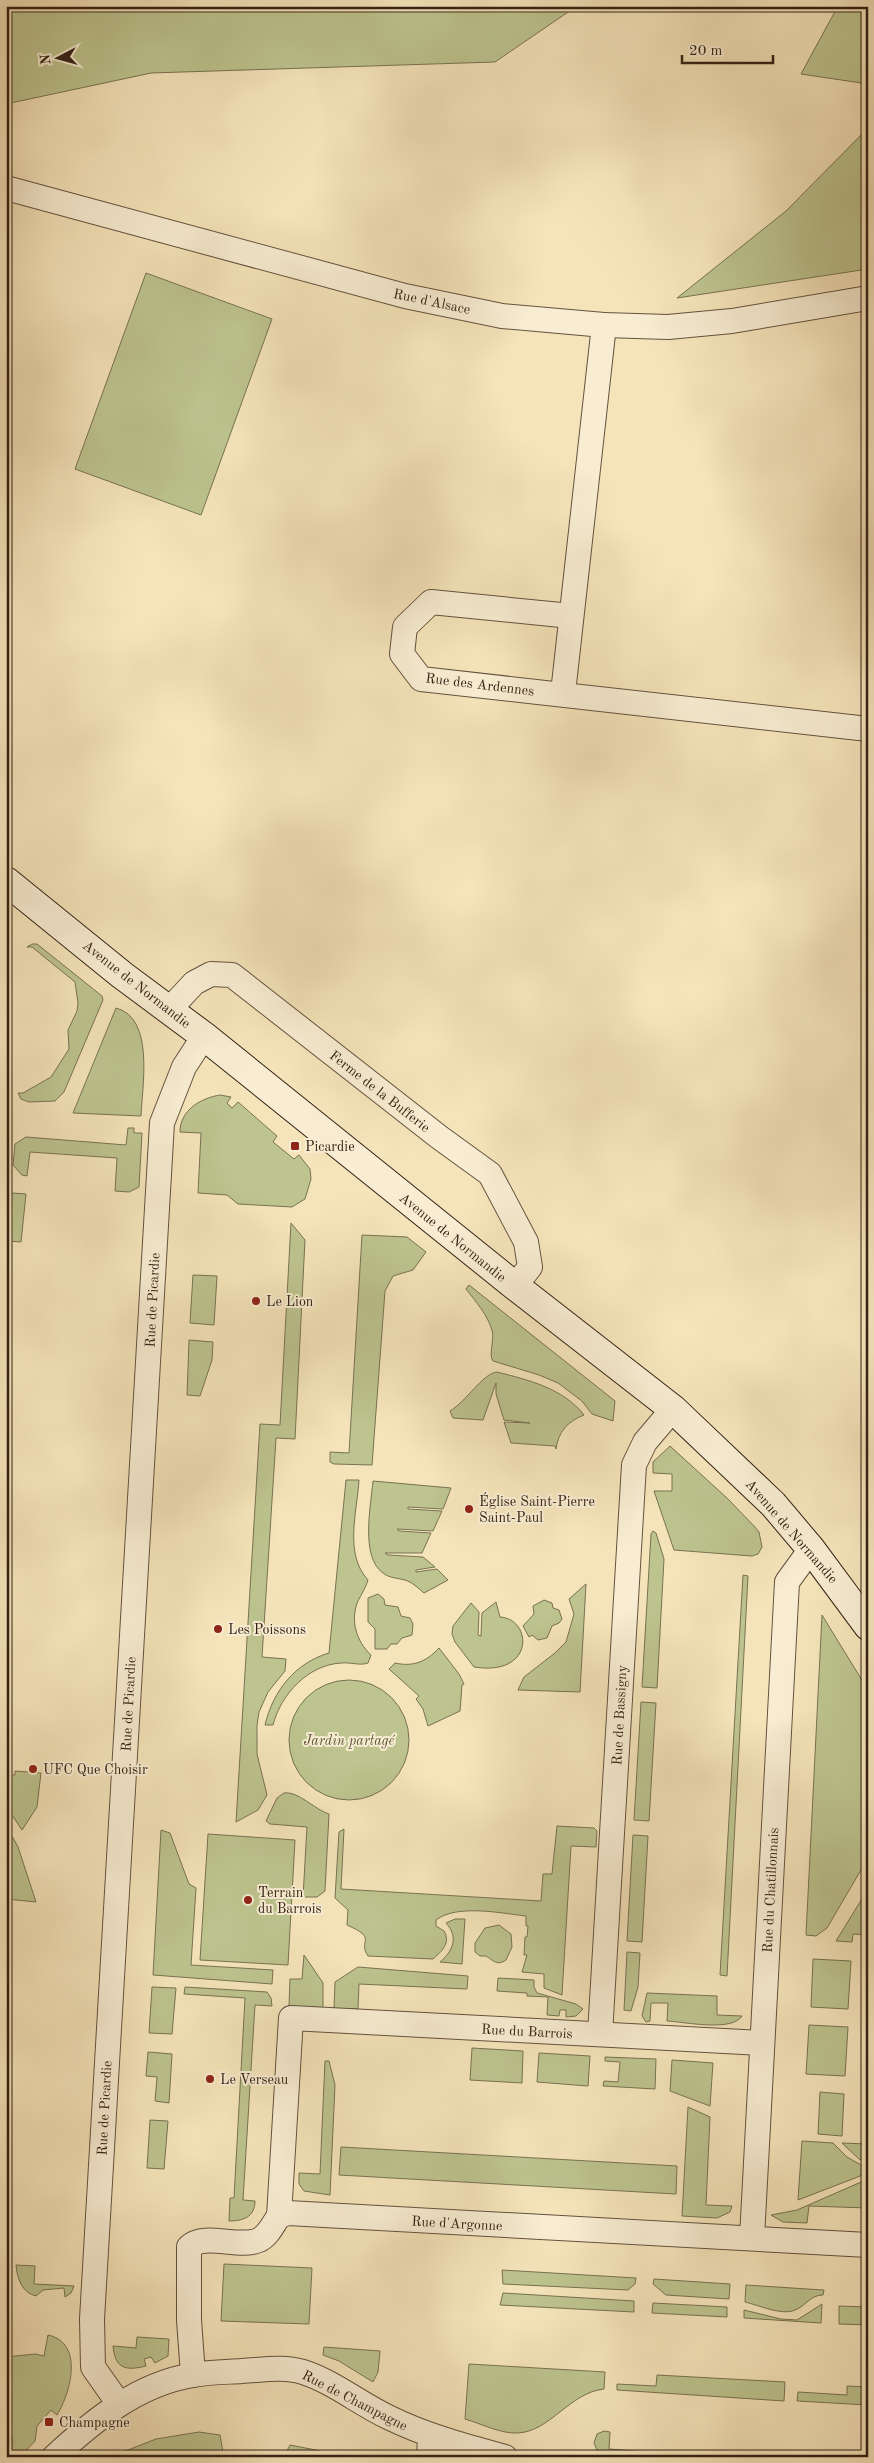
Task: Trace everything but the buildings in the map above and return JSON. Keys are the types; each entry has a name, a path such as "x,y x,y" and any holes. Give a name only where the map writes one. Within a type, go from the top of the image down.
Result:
{"main road":[{"name":"Avenue de Normandie","path":"6,882 204,1036 515,1286 673,1409 773,1504 811,1549 868,1626"}],"street":[{"name":"Rue d'Alsace","path":"6,188 405,296 502,316 604,325 668,327 732,321 868,298"},
{"path":"562,694 604,325"},
{"name":"Rue des Ardennes","path":"571,616 430,602 405,627 402,654 421,679 868,729"},
{"name":"Ferme de la Bufferie","path":"169,1010 194,983 211,974 232,976 431,1131 490,1174 526,1242 530,1267 515,1286"},
{"name":"Rue de Picardie","path":"118,2404 93,2367 92,2319 162,1123 184,1067 204,1036"},
{"name":"Rue de Bassigny","path":"600,2034 634,1465 645,1442 673,1409"},
{"name":"Rue du Chatillonnais","path":"752,2238 787,1582 811,1549"},
{"name":"Rue du Barrois","path":"280,2216 292,2018 762,2043"},
{"name":"Rue d'Argonne","path":"280,2216 297,2214 868,2245"},
{"path":"193,2374 188,2320 189,2247 194,2242 201,2241 240,2243 260,2240 280,2216"},
{"name":"Rue de Champagne","path":"54,2457 91,2424 118,2404 171,2380 193,2374 274,2369 303,2372 388,2417 429,2447 504,2457"}],"green space":[{"path":"7,6 577,6 495,62 151,73 6,104"},
{"path":"838,6 868,6 868,84 801,74"},
{"path":"868,128 868,269 677,298 786,211"},
{"path":"146,273 272,319 201,515 75,469"},
{"path":"37,944 102,996 103,1000 64,1092 55,1101 29,1102 21,1099 18,1093 23,1093 51,1077 69,1049 68,1030 77,1011 78,1003 75,982 32,947 27,947"},
{"path":"116,1008 128,1014 136,1025 141,1039 144,1072 141,1116 73,1113"},
{"path":"220,1095 231,1097 227,1103 232,1108 238,1102 277,1136 273,1142 294,1159 299,1155 310,1169 311,1179 305,1199 292,1207 238,1204 227,1195 198,1193 201,1133 180,1132 181,1124 193,1106 206,1099"},
{"path":"128,1128 134,1128 134,1133 142,1133 139,1187 129,1192 115,1191 117,1158 30,1152 27,1176 22,1175 13,1165 15,1144 26,1137 126,1145"},
{"path":"12,1193 26,1194 21,1242 8,1241"},
{"path":"291,1223 305,1240 295,1439 276,1438 262,1657 286,1659 285,1671 268,1692 259,1712 257,1725 257,1754 267,1795 258,1810 236,1822 260,1424 280,1425"},
{"path":"362,1235 407,1237 426,1252 413,1270 393,1276 385,1291 372,1465 334,1464 330,1462 330,1452 349,1453"},
{"path":"193,1275 217,1276 214,1325 190,1323"},
{"path":"469,1285 615,1401 613,1421 592,1414 582,1401 558,1383 493,1361 491,1355 492,1330 484,1313 466,1289"},
{"path":"189,1340 213,1342 212,1360 200,1396 187,1395"},
{"path":"497,1372 544,1386 566,1398 584,1415 573,1420 565,1428 559,1437 556,1449 555,1446 511,1443 504,1422 530,1423 504,1420 496,1394 496,1383 483,1420 453,1418 450,1411 486,1378"},
{"path":"670,1446 728,1499 759,1532 762,1547 758,1554 752,1556 674,1550 654,1491 672,1491 672,1474 653,1473 653,1462"},
{"path":"346,1480 359,1480 354,1546 356,1558 368,1580 358,1601 355,1623 358,1637 371,1655 368,1663 329,1665 307,1675 289,1692 273,1725 265,1725 274,1701 287,1680 306,1664 329,1653"},
{"path":"373,1481 451,1488 443,1509 408,1507 408,1509 442,1511 433,1531 397,1529 399,1531 431,1533 422,1553 385,1553 388,1555 423,1557 435,1567 416,1570 416,1572 437,1569 448,1580 424,1593 408,1581 385,1575 376,1565 371,1555 369,1543 369,1516"},
{"path":"653,1531 656,1533 664,1559 657,1688 642,1687 651,1534"},
{"path":"743,1575 748,1576 727,1976 720,1975"},
{"path":"586,1584 580,1692 518,1690 524,1677 566,1642 574,1614 569,1599"},
{"path":"378,1594 384,1599 385,1605 398,1607 401,1616 410,1618 413,1624 412,1635 402,1638 397,1644 391,1644 387,1649 375,1649 375,1629 368,1622 368,1598"},
{"path":"544,1600 552,1603 553,1608 559,1610 562,1619 559,1623 552,1626 547,1638 538,1640 532,1635 529,1637 523,1626 534,1614 533,1606"},
{"path":"496,1602 500,1617 511,1620 518,1627 522,1636 522,1646 518,1656 508,1664 494,1668 474,1667 455,1642 452,1634 453,1626 471,1603 479,1612 478,1635 481,1636 482,1613"},
{"path":"822,1615 868,1690 868,1858 827,1928 816,1936 806,1935"},
{"path":"439,1648 459,1674 464,1684 462,1685 460,1711 428,1726 423,1709 416,1699 419,1696 389,1669 395,1663 413,1664 424,1660"},
{"name":"Jardin partagé","path":"349,1680 361,1681 372,1685 382,1690 391,1698 399,1707 404,1717 408,1728 408,1752 404,1763 399,1773 391,1782 382,1790 372,1795 361,1799 349,1800 337,1799 326,1795 316,1790 307,1782 299,1773 294,1763 290,1752 289,1740 290,1728 294,1717 299,1707 307,1698 316,1690 326,1685 337,1681"},
{"path":"641,1702 656,1703 649,1821 634,1820"},
{"path":"15,1771 41,1773 37,1807 22,1830 6,1806 6,1775 15,1775"},
{"path":"284,1793 300,1797 329,1814 325,1891 317,1897 303,1897 307,1827 270,1824 266,1821 277,1798"},
{"path":"557,1826 594,1828 597,1831 596,1847 571,1846 562,1995 544,1988 544,1974 522,1972 527,1955 524,1955 528,1926 526,1926 526,1916 479,1911 455,1912 436,1920 436,1926 444,1931 447,1939 442,1950 433,1959 368,1956 365,1951 365,1937 347,1925 348,1910 335,1898 339,1832 344,1829 341,1889 541,1901 543,1874 552,1874"},
{"path":"161,1830 170,1833 189,1884 196,1888 191,1965 273,1970 272,1984 153,1975"},
{"path":"6,1834 11,1834 18,1847 36,1902 6,1899"},
{"name":"Terrain du Barrois","path":"208,1834 295,1840 288,1965 200,1960"},
{"path":"633,1835 648,1836 642,1942 627,1941"},
{"path":"868,1889 868,1935 853,1934 852,1942 836,1941"},
{"path":"455,1919 465,1919 462,1964 440,1962 453,1944 452,1933 446,1923"},
{"path":"499,1925 511,1934 512,1947 506,1960 498,1963 475,1952 475,1943 485,1928"},
{"path":"627,1952 640,1953 638,1987 631,2011 624,2010"},
{"path":"304,1955 323,1983 323,2008 289,2006 290,1979 302,1979"},
{"path":"813,1959 851,1961 848,2009 811,2007"},
{"path":"358,1967 468,1976 467,1989 359,1984 358,2009 334,2009 335,1982"},
{"path":"498,1978 534,1980 534,1987 537,1993 576,2004 583,2009 576,2016 566,2017 566,2010 560,2010 559,2016 547,2015 548,1997 527,1996 527,1993 497,1991"},
{"path":"152,1987 176,1988 172,2034 149,2033"},
{"path":"185,1987 267,1992 271,1998 272,2006 255,2005 243,2200 255,2201 253,2211 247,2217 239,2220 229,2221 230,2198 234,2198 245,1998 184,1994"},
{"path":"647,1993 717,1996 717,2015 742,2016 737,2021 719,2025 667,2021 668,2003 651,2003 650,2021 646,2022 642,2016"},
{"path":"809,2025 848,2027 845,2076 806,2074"},
{"path":"472,2048 523,2051 522,2083 470,2080"},
{"path":"148,2052 172,2054 169,2103 155,2101 157,2077 146,2076"},
{"path":"539,2053 590,2056 588,2086 537,2082"},
{"path":"605,2057 656,2059 655,2089 603,2086 604,2081 618,2082 620,2062 605,2061"},
{"path":"672,2060 713,2063 710,2106 670,2091"},
{"path":"325,2061 329,2061 335,2085 330,2195 304,2191 299,2184 299,2173 320,2174"},
{"path":"820,2092 844,2094 842,2136 818,2134"},
{"path":"688,2107 710,2117 706,2205 732,2206 730,2212 717,2218 682,2216"},
{"path":"150,2120 168,2121 164,2169 147,2168"},
{"path":"802,2141 833,2143 847,2157 868,2169 868,2173 798,2200"},
{"path":"842,2143 868,2144 868,2163 859,2159"},
{"path":"341,2147 677,2166 676,2194 339,2175"},
{"path":"868,2179 868,2208 809,2206 807,2223 783,2222 771,2215 797,2210"},
{"path":"224,2264 312,2268 309,2324 221,2321"},
{"path":"16,2265 35,2266 34,2284 74,2286 71,2293 65,2297 64,2288 43,2290 36,2296 27,2292 21,2284"},
{"path":"502,2270 636,2278 635,2284 628,2290 503,2284"},
{"path":"654,2279 730,2284 729,2299 666,2295 653,2284"},
{"path":"746,2285 824,2290 823,2295 811,2299 795,2310 784,2312 745,2302"},
{"path":"503,2293 634,2301 634,2312 500,2305"},
{"path":"653,2303 727,2307 727,2317 652,2313"},
{"path":"822,2304 821,2323 744,2318 744,2310 781,2319 797,2320"},
{"path":"839,2306 868,2307 868,2325 839,2324"},
{"path":"48,2335 59,2340 67,2348 71,2369 67,2394 57,2415 51,2410 37,2426 35,2441 20,2457 8,2457 13,2442 12,2436 6,2432 6,2357 35,2354 44,2356"},
{"path":"137,2337 169,2339 168,2356 155,2363 151,2357 144,2359 146,2366 127,2368 119,2364 114,2354 113,2346 136,2348"},
{"path":"324,2347 380,2351 378,2372 373,2382 339,2361 323,2355"},
{"path":"469,2364 605,2372 604,2389 580,2397 530,2431 518,2433 505,2432 465,2419"},
{"path":"657,2375 785,2382 784,2401 617,2390 617,2384 656,2386"},
{"path":"847,2386 868,2387 868,2405 797,2401 798,2392 847,2395"},
{"path":"604,2431 610,2432 609,2449 718,2457 607,2455 597,2450 594,2443 597,2434"},
{"path":"199,2432 220,2435 223,2452 211,2457 110,2457 156,2439"},
{"path":"290,2445 352,2457 284,2457"}],"place":[{"name":"Picardie","path":"295,1146"},
{"name":"Le Lion","path":"256,1301"},
{"name":"Église Saint-Pierre Saint-Paul","path":"469,1509"},
{"name":"Les Poissons","path":"218,1629"},
{"name":"UFC Que Choisir","path":"33,1769"},
{"name":"Terrain du Barrois","path":"248,1900"},
{"name":"Le Verseau","path":"210,2079"},
{"name":"Champagne","path":"49,2422"}]}
